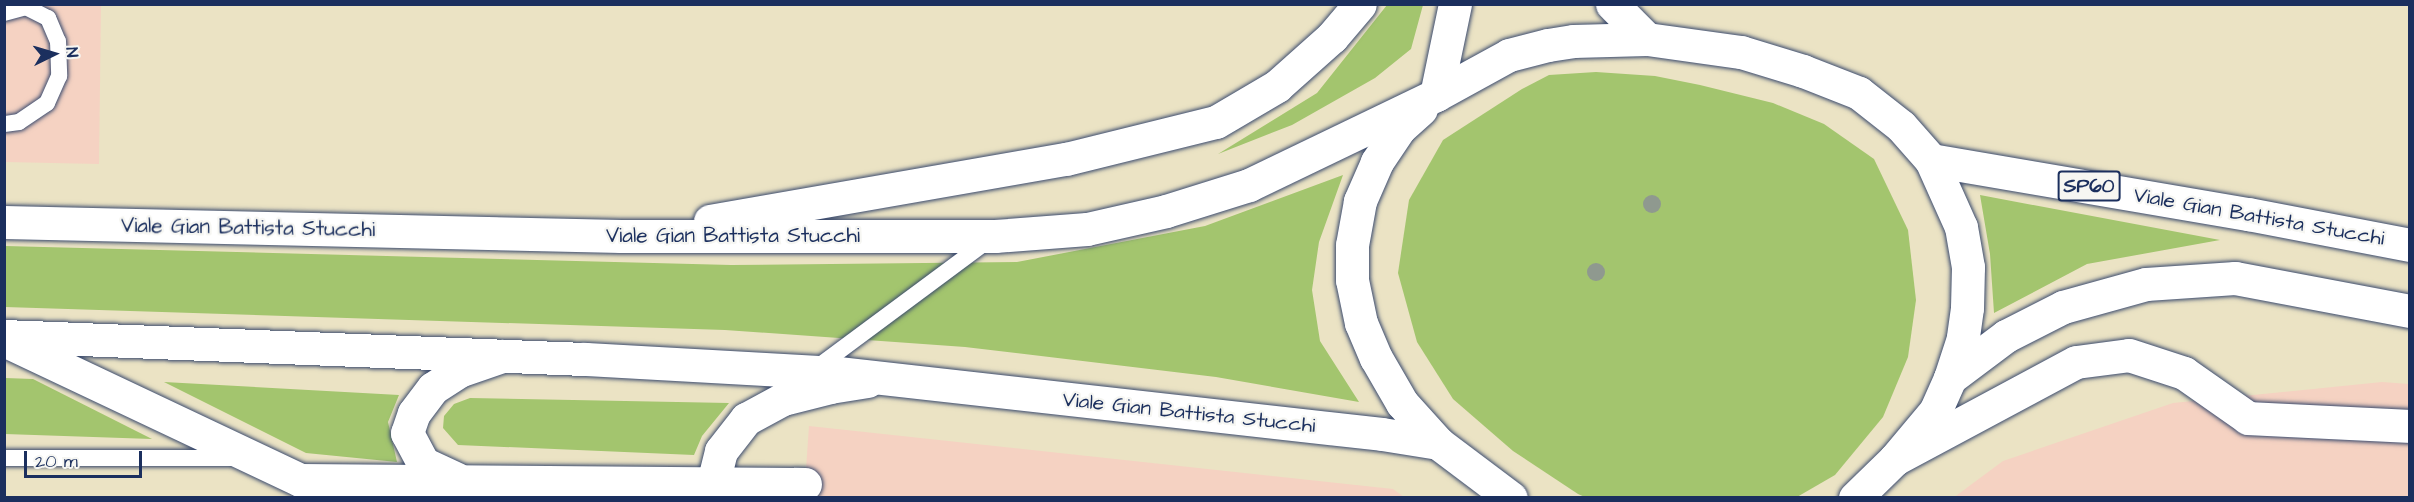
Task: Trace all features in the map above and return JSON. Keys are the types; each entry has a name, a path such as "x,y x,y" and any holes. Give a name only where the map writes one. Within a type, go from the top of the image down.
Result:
{"main road":[{"path":"621,236 1066,159 1216,122 1277,86 1332,38 1360,4"},
{"path":"1436,95 1455,4"},
{"path":"1612,4 1647,39"},
{"name":"Viale Gian Battista Stucchi","path":"4,222 621,236 995,236 1087,229 1166,211 1239,188 1436,95 1509,55 1548,45 1591,40 1647,39 1741,52 1803,71 1859,93 1901,126 1931,160 1961,227 1968,267 1963,338 1950,378 1936,410 1895,459 1855,498"},
{"name":"Viale Gian Battista Stucchi","path":"1436,95 1399,129 1377,162 1360,201 1352,245 1352,279 1361,323 1376,358 1402,403 1438,443 1511,498"},
{"name":"Viale Gian Battista Stucchi","path":"1931,160 2248,214 2409,245"},
{"name":"Viale Gian Battista Stucchi","path":"1950,378 2006,336 2063,307 2146,284 2235,278 2409,311"},
{"path":"4,338 300,480 461,481 585,490 713,490 805,484"},
{"name":"Viale Gian Battista Stucchi","path":"4,338 503,356 811,372 1382,434 1438,443"},
{"path":"1895,459 2076,362 2129,355 2184,373 2248,418 2409,426"},
{"path":"461,481 423,463 407,433 414,413 433,388 459,370 503,356"},
{"path":"713,490 721,451 746,418 783,399 830,387 881,380"}],"lane":[{"path":"4,13 26,7 48,18 58,41 58,76 47,103 19,122 4,124"},
{"path":"811,372 995,236"},
{"path":"4,458 254,458"}],"shaded area":[{"path":"5,5 101,5 99,164 5,162"},
{"path":"2382,382 2409,384 2409,497 1953,498 2003,461 2173,403"},
{"path":"809,426 1393,489 1404,497 804,498"}],"green space":[{"path":"1387,5 1423,5 1411,49 1375,78 1292,125 1218,154 1317,93"},
{"path":"1596,72 1655,76 1700,85 1773,103 1824,124 1874,159 1908,230 1916,300 1908,357 1883,417 1835,475 1797,497 1587,498 1513,451 1453,399 1417,342 1398,273 1409,200 1443,140 1522,89 1549,75"},
{"path":"1343,175 1319,242 1312,290 1320,341 1359,402 1216,377 965,347 725,330 5,307 5,246 731,265 1017,262 1205,226"},
{"path":"1980,195 2220,240 2087,264 1994,313 1990,254"},
{"path":"5,378 33,379 152,439 5,434"},
{"path":"164,382 399,395 388,422 397,462 306,453"},
{"path":"470,398 729,403 702,436 694,455 458,445 443,428 444,416 454,404"}]}
